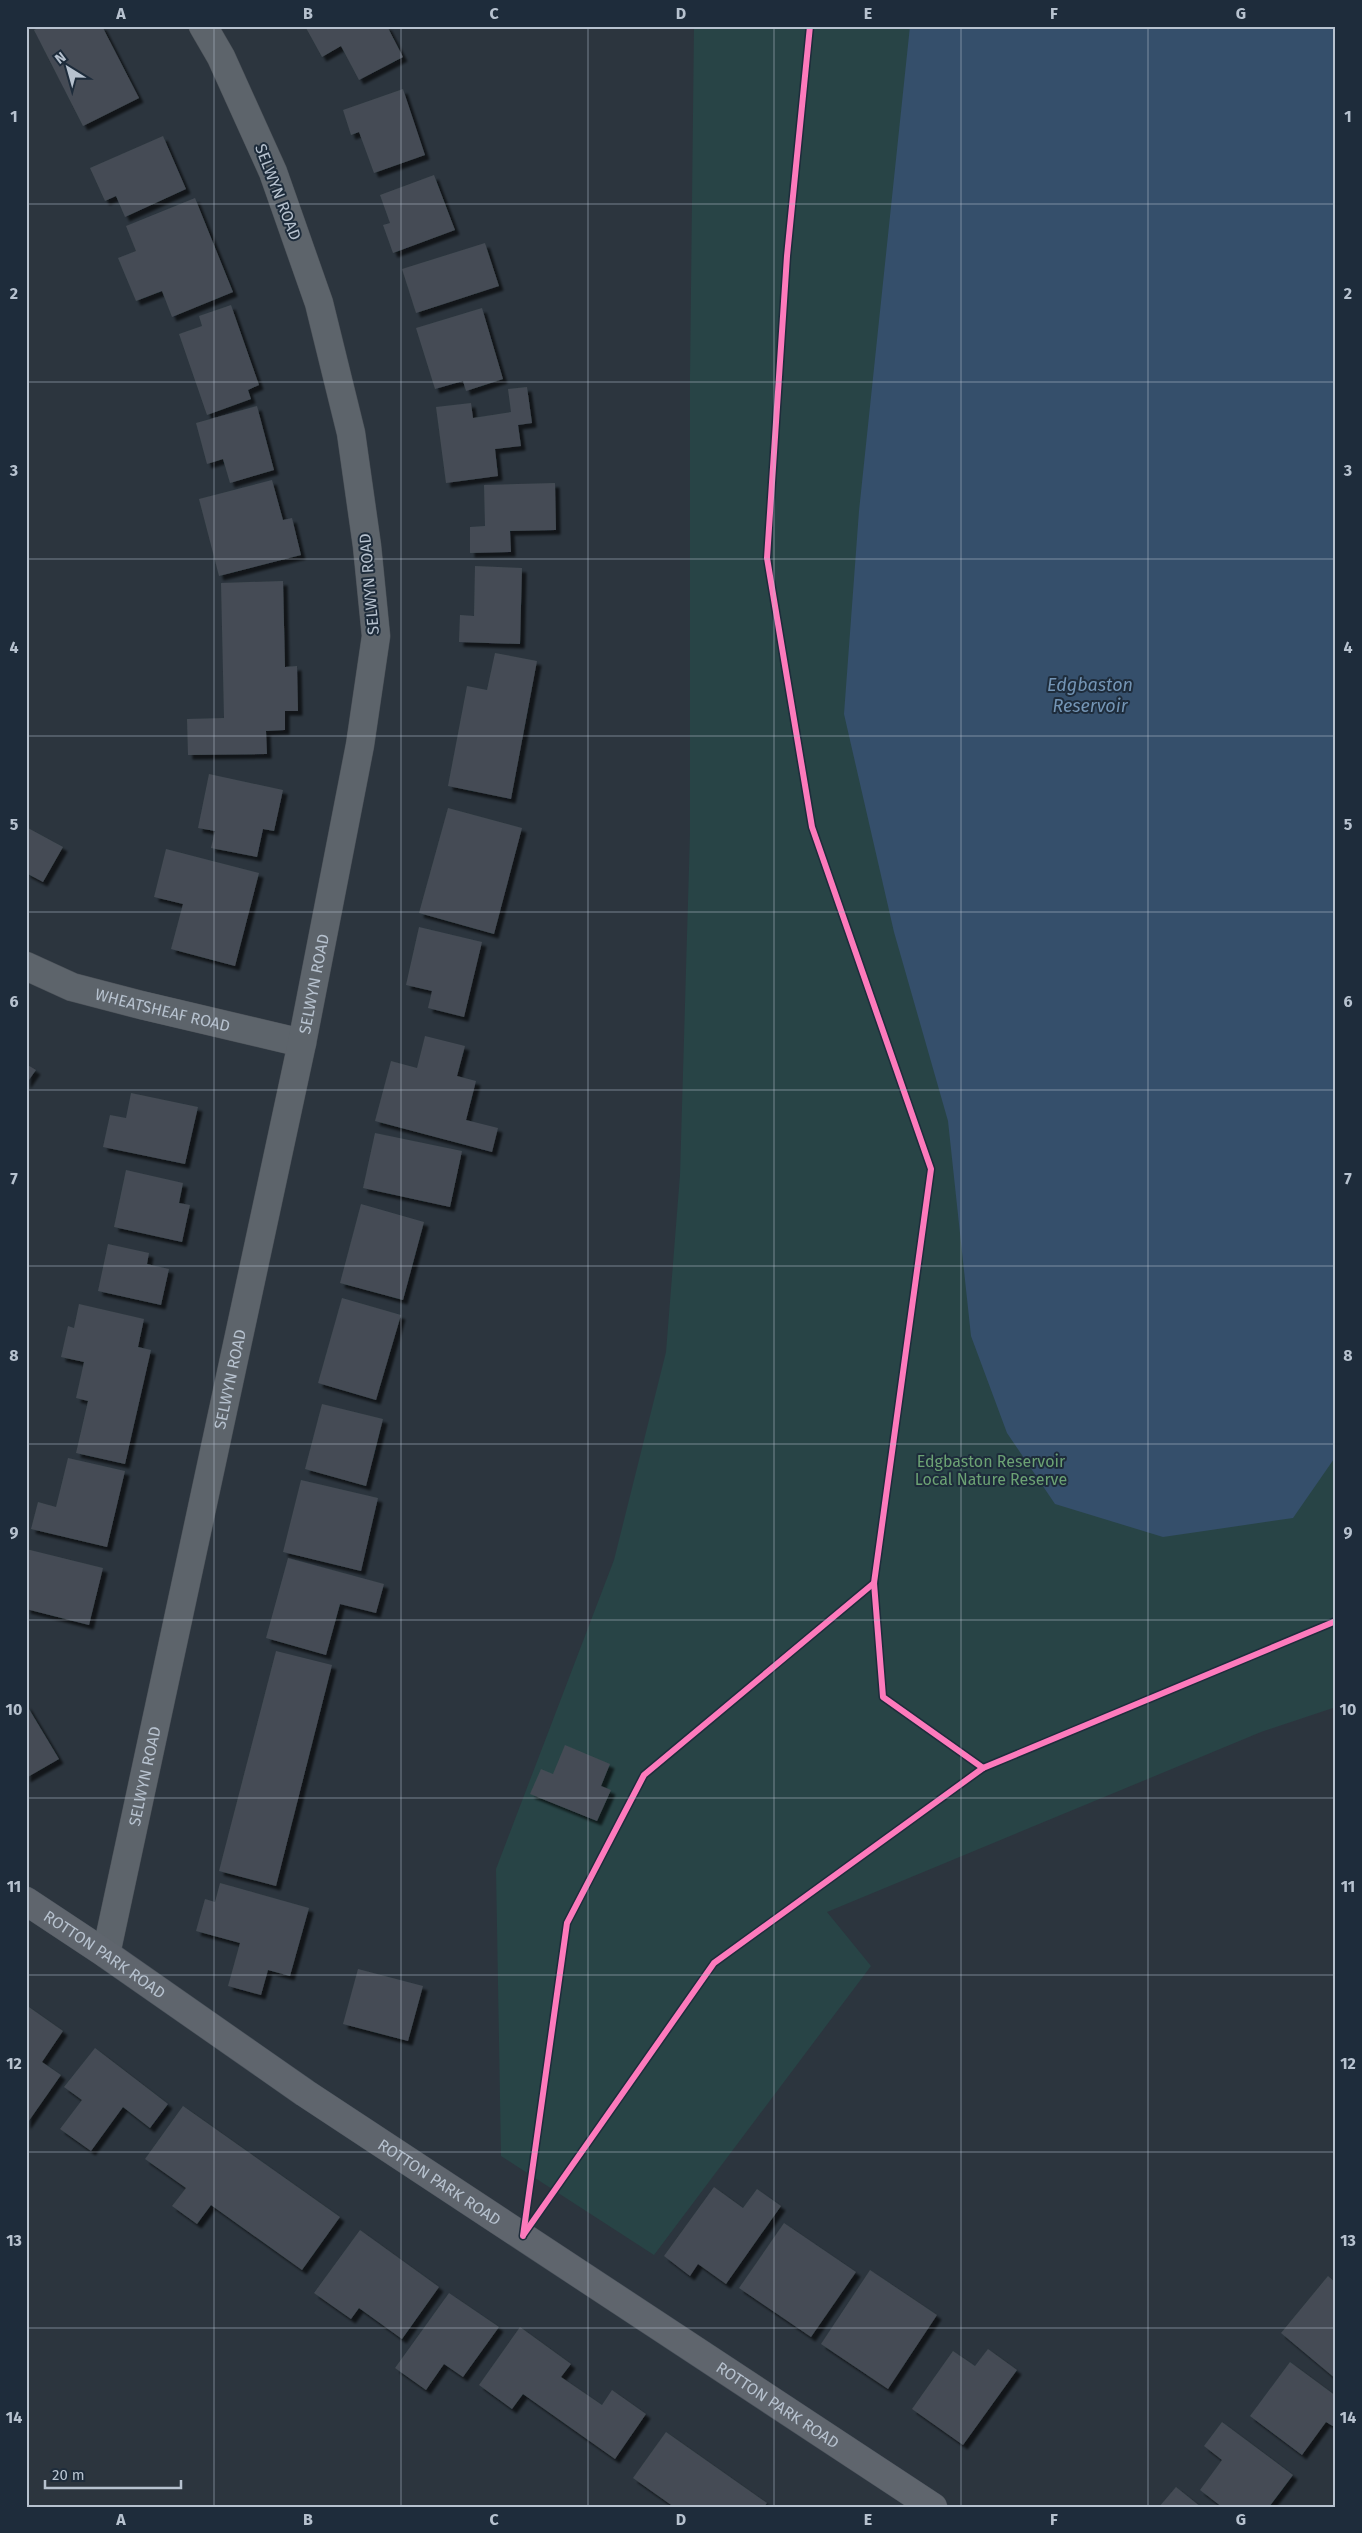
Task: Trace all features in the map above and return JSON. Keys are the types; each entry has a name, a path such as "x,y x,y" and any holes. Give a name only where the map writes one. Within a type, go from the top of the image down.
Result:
{"main road":[{"name":"ROTTON PARK ROAD","path":"26,1901 106,1954 305,2093 933,2507"}],"street":[{"name":"SELWYN ROAD","path":"106,1954 302,1043 360,745 376,636 367,546 351,433 319,303 273,172 221,57 203,26"},
{"name":"WHEATSHEAF ROAD","path":"26,966 72,986 141,1005 302,1043"}],"green space":[{"name":"Edgbaston Reservoir Local Nature Reserve","path":"694,26 1336,26 1336,1707 1261,1732 827,1912 871,1966 654,2255 501,2156 496,1869 614,1560 666,1352 680,1175 690,833 690,375"}],"water":[{"name":"Edgbaston Reservoir","path":"910,26 1336,26 1336,1456 1293,1518 1163,1537 1055,1504 1007,1433 971,1336 948,1121 894,932 844,714 859,511"}],"building":[{"path":"42,26 102,26 139,98 83,126 34,30"},
{"path":"305,26 387,26 403,57 359,80 341,46 322,57"},
{"path":"403,89 425,155 374,173 359,132 351,135 343,110"},
{"path":"163,136 186,189 125,217 116,196 105,201 90,168"},
{"path":"434,175 455,230 393,253 383,225 390,223 380,195"},
{"path":"195,198 233,292 172,317 162,291 136,301 118,258 136,251 126,226"},
{"path":"485,243 499,286 416,313 402,269"},
{"path":"231,305 259,385 248,390 251,399 207,415 179,334 202,326 199,316"},
{"path":"482,308 503,379 466,391 463,381 435,389 416,328"},
{"path":"527,387 532,423 518,425 521,446 495,449 498,476 446,483 436,407 471,403 473,418 511,412 508,389"},
{"path":"257,406 274,470 230,483 223,459 207,464 196,423"},
{"path":"272,480 283,520 292,518 301,555 219,576 199,499"},
{"path":"555,483 556,530 510,531 511,552 470,553 470,527 485,526 484,485"},
{"path":"475,566 522,568 520,644 459,642 460,615 474,616"},
{"path":"283,581 285,667 297,666 298,711 285,711 285,730 266,731 267,754 188,755 187,719 224,718 221,583"},
{"path":"495,653 537,661 511,799 448,786 467,686 487,690"},
{"path":"209,774 283,790 274,831 263,829 257,857 211,848 215,831 198,828"},
{"path":"448,808 522,828 494,934 419,913"},
{"path":"28,828 63,847 43,882 26,873"},
{"path":"166,849 259,873 235,966 171,949 183,904 154,897"},
{"path":"419,927 482,942 464,1017 428,1008 432,991 406,985"},
{"path":"425,1036 465,1046 457,1076 476,1081 466,1120 498,1128 492,1152 375,1121 391,1061 417,1068"},
{"path":"26,1064 36,1070 26,1084"},
{"path":"131,1093 198,1107 185,1164 103,1147 110,1115 126,1118"},
{"path":"375,1133 462,1151 450,1207 363,1188"},
{"path":"126,1170 183,1183 179,1203 190,1205 182,1242 114,1227"},
{"path":"361,1204 424,1222 403,1300 340,1283"},
{"path":"108,1244 149,1253 147,1264 169,1269 161,1305 98,1291"},
{"path":"342,1298 401,1315 376,1400 318,1383"},
{"path":"79,1304 144,1319 138,1347 151,1350 125,1464 76,1453 88,1401 76,1398 84,1362 61,1357 68,1326 74,1328"},
{"path":"322,1404 383,1419 366,1486 305,1469"},
{"path":"68,1458 125,1471 107,1547 31,1529 38,1502 56,1507"},
{"path":"301,1480 378,1498 361,1571 283,1552"},
{"path":"26,1549 103,1568 89,1625 26,1609"},
{"path":"288,1558 384,1584 376,1613 340,1604 326,1655 266,1638"},
{"path":"276,1651 332,1665 276,1886 219,1871"},
{"path":"26,1704 59,1759 26,1778"},
{"path":"565,1745 610,1764 601,1786 611,1790 597,1821 530,1794 541,1769 553,1774"},
{"path":"220,1883 309,1908 290,1976 268,1970 261,1995 228,1986 240,1943 196,1931 205,1899 215,1902"},
{"path":"358,1969 423,1986 408,2041 343,2024"},
{"path":"26,2005 63,2031 42,2062 61,2075 26,2125"},
{"path":"95,2048 168,2104 150,2128 123,2107 91,2151 60,2129 82,2100 64,2087"},
{"path":"183,2106 340,2217 302,2270 211,2205 197,2224 172,2206 186,2188 145,2159"},
{"path":"714,2187 743,2208 757,2189 781,2206 726,2284 698,2264 690,2276 664,2256"},
{"path":"784,2223 856,2272 811,2337 739,2288"},
{"path":"360,2230 439,2287 402,2339 359,2308 351,2319 314,2293"},
{"path":"870,2270 937,2315 888,2389 821,2344"},
{"path":"1328,2276 1336,2283 1336,2379 1281,2333"},
{"path":"449,2293 499,2327 463,2377 444,2364 426,2390 395,2368"},
{"path":"520,2327 571,2364 561,2377 602,2405 612,2390 646,2414 615,2459 523,2394 512,2409 479,2385"},
{"path":"988,2349 1017,2370 963,2445 912,2409 953,2351 975,2366"},
{"path":"1290,2362 1336,2396 1336,2428 1326,2422 1302,2455 1250,2416"},
{"path":"1222,2422 1293,2475 1269,2507 1222,2507 1200,2490 1222,2460 1204,2446"},
{"path":"666,2432 767,2503 764,2507 674,2507 633,2478"},
{"path":"1176,2487 1201,2507 1159,2507"}],"cycle path":[{"path":"810,26 787,256 767,558 812,827 931,1169 874,1583 883,1697 983,1768 1336,1621"},
{"path":"523,2236 567,1923 644,1775 874,1583"},
{"path":"524,2234 714,1963 983,1768"}]}
